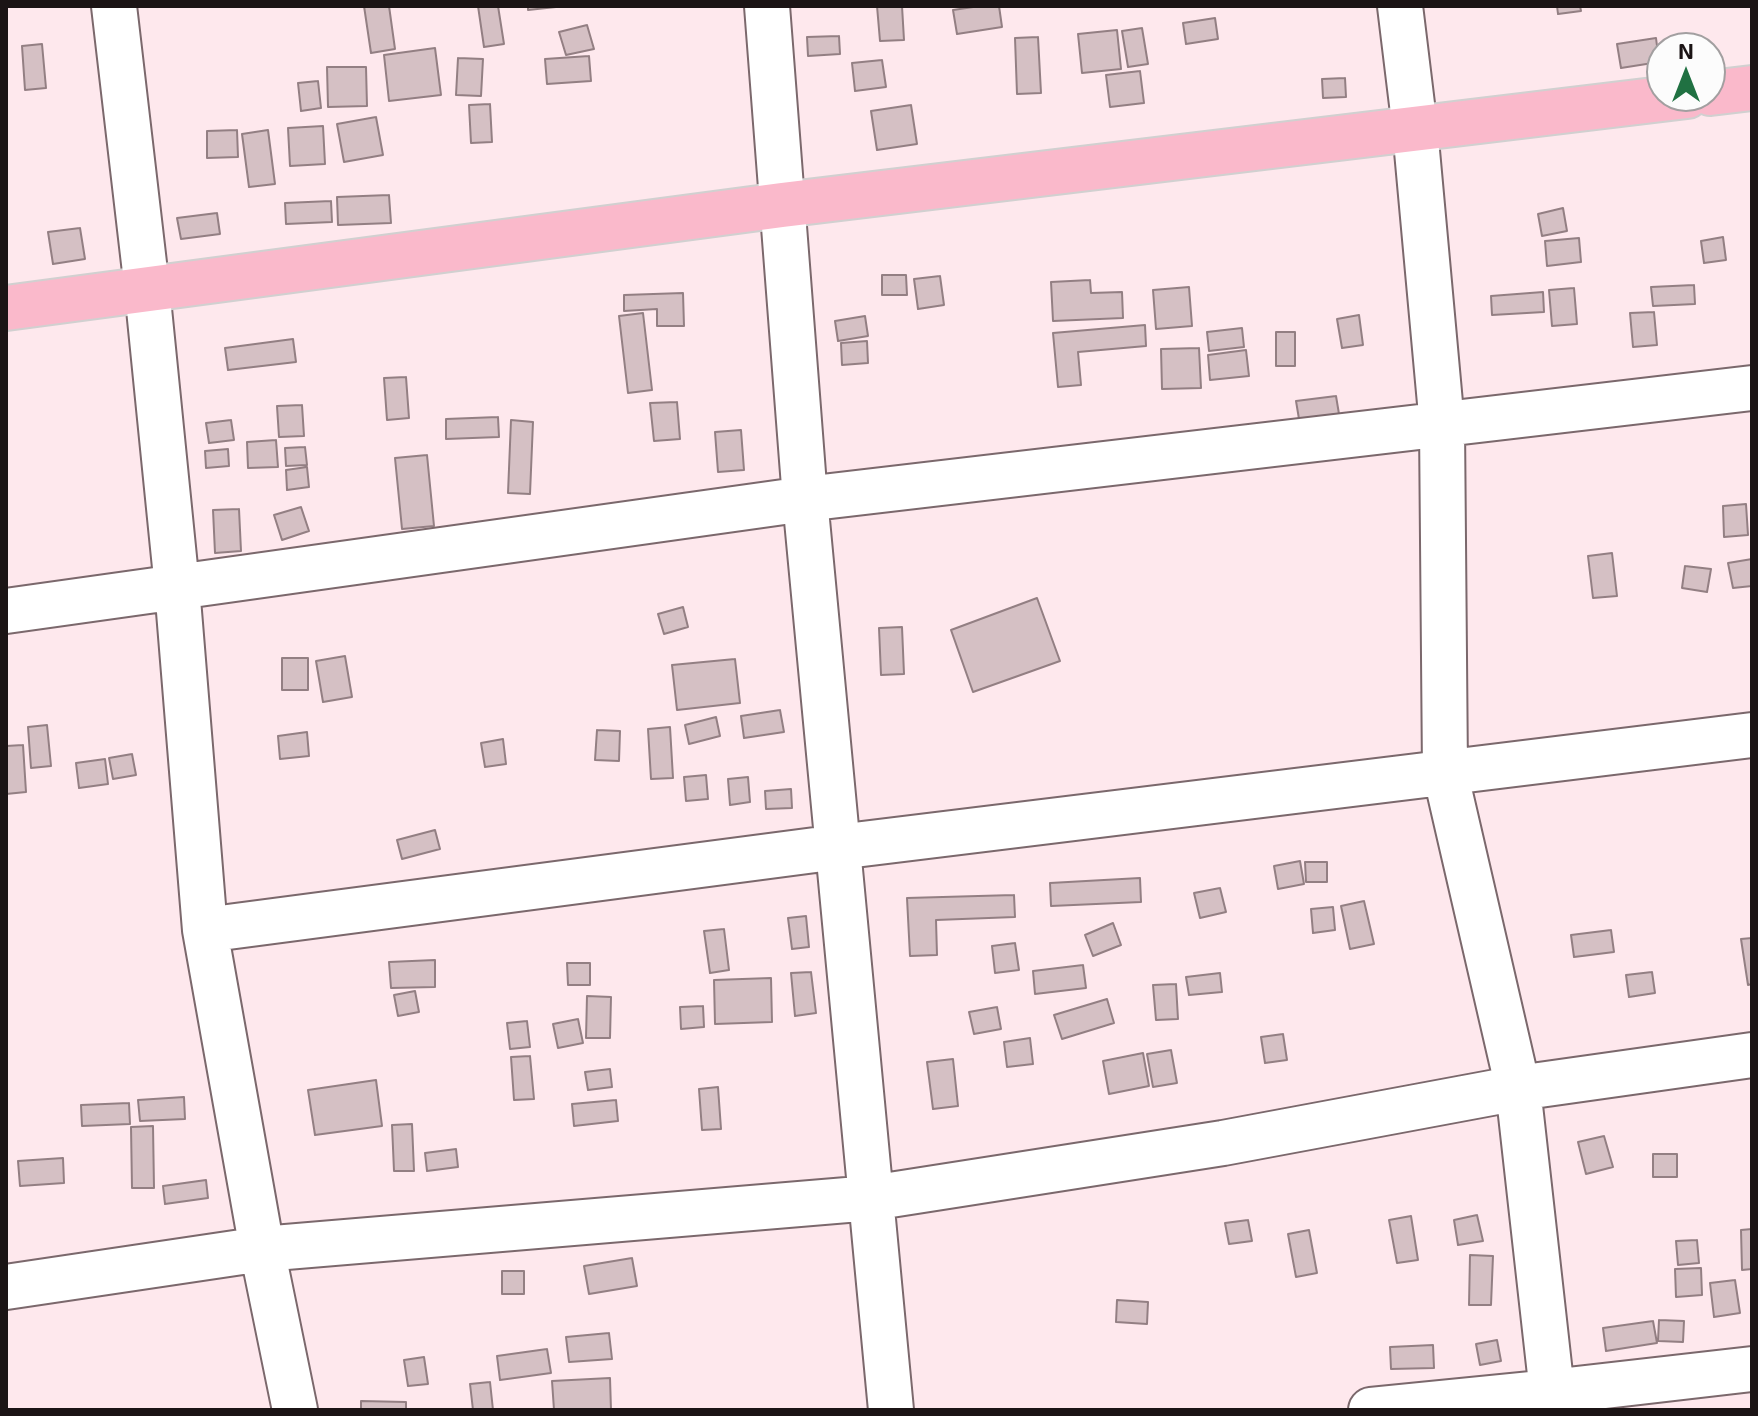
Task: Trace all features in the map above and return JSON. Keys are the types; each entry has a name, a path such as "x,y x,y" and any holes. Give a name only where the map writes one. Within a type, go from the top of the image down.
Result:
{"main road":[{"path":"1726,91 1752,88"},
{"path":"6,308 782,205 1646,101"}],"street":[{"path":"114,6 177,587 205,930 262,1249 295,1410"},
{"path":"767,6 805,499 891,1410"},
{"path":"1400,6 1415,129 1442,425 1445,772 1518,1088 1552,1401"},
{"path":"6,611 805,499 1752,388"},
{"path":"205,930 838,847 1752,735"},
{"path":"6,1287 262,1249 871,1198 1223,1143 1518,1088 1752,1055"},
{"path":"1371,1410 1552,1401 1752,1369"}],"building":[{"path":"364,6 389,6 395,49 371,53"},
{"path":"478,6 498,6 504,44 484,47"},
{"path":"528,6 556,6 556,7 528,10"},
{"path":"877,6 902,6 904,40 880,41"},
{"path":"999,6 1002,27 957,34 953,10"},
{"path":"1557,6 1580,6 1581,11 1558,14"},
{"path":"1215,18 1218,39 1186,44 1183,23"},
{"path":"587,25 594,49 566,55 559,32"},
{"path":"1142,28 1148,64 1128,67 1122,31"},
{"path":"1117,30 1121,69 1082,73 1078,34"},
{"path":"839,36 840,54 808,56 807,37"},
{"path":"1038,37 1041,93 1017,94 1015,38"},
{"path":"1646,40 1646,64 1621,68 1617,44"},
{"path":"42,44 46,88 25,90 22,46"},
{"path":"435,48 441,95 389,101 384,55"},
{"path":"589,56 591,81 547,84 545,59"},
{"path":"458,58 483,59 481,96 456,95"},
{"path":"882,60 886,87 855,91 852,63"},
{"path":"327,67 366,67 367,106 328,107"},
{"path":"1140,71 1144,103 1110,107 1106,75"},
{"path":"1345,78 1346,97 1323,98 1322,79"},
{"path":"318,81 321,108 301,111 298,83"},
{"path":"490,104 492,142 471,143 469,105"},
{"path":"911,105 917,144 877,150 871,111"},
{"path":"376,117 383,155 344,162 337,124"},
{"path":"323,126 325,164 290,166 288,128"},
{"path":"237,130 238,157 207,158 207,131"},
{"path":"268,130 275,184 249,187 242,134"},
{"path":"389,195 391,223 338,225 337,197"},
{"path":"331,201 332,222 286,224 285,203"},
{"path":"1563,208 1567,231 1542,236 1538,214"},
{"path":"217,213 220,234 181,239 177,218"},
{"path":"80,228 85,259 53,264 48,232"},
{"path":"1723,237 1726,260 1704,263 1701,241"},
{"path":"1579,238 1581,262 1547,266 1545,241"},
{"path":"882,275 906,275 907,295 882,295"},
{"path":"940,276 944,305 918,309 914,279"},
{"path":"1090,280 1091,293 1122,292 1123,318 1053,321 1051,282"},
{"path":"1694,285 1695,304 1653,306 1651,287"},
{"path":"1189,287 1192,326 1156,329 1153,290"},
{"path":"1574,288 1577,324 1552,326 1549,290"},
{"path":"1543,292 1544,312 1492,315 1491,296"},
{"path":"683,293 684,326 657,326 657,309 624,311 624,295"},
{"path":"1654,312 1657,345 1633,347 1630,313"},
{"path":"643,313 652,390 628,393 619,316"},
{"path":"1359,315 1363,345 1342,348 1337,319"},
{"path":"865,316 868,336 838,341 835,321"},
{"path":"1145,325 1146,346 1078,352 1081,385 1058,387 1053,333"},
{"path":"1242,328 1244,347 1209,351 1207,332"},
{"path":"1276,332 1295,332 1295,366 1276,366"},
{"path":"293,339 296,362 228,370 225,348"},
{"path":"867,341 868,363 842,365 841,343"},
{"path":"1199,348 1201,388 1162,389 1161,349"},
{"path":"1246,350 1249,376 1210,380 1208,355"},
{"path":"406,377 409,418 387,420 384,378"},
{"path":"1336,396 1339,414 1299,419 1296,401"},
{"path":"677,402 680,439 654,441 650,403"},
{"path":"302,405 304,436 279,437 277,406"},
{"path":"498,417 499,437 446,439 446,419"},
{"path":"231,420 234,440 209,443 206,423"},
{"path":"511,420 533,422 530,494 508,493"},
{"path":"741,430 744,470 718,472 715,432"},
{"path":"276,440 278,467 248,468 247,442"},
{"path":"305,447 307,465 286,466 285,448"},
{"path":"228,449 229,466 206,468 205,451"},
{"path":"427,455 434,526 402,529 395,458"},
{"path":"307,467 309,487 287,490 286,470"},
{"path":"1746,504 1748,535 1724,537 1723,506"},
{"path":"301,507 309,531 282,540 274,515"},
{"path":"239,509 241,551 215,553 213,510"},
{"path":"1612,553 1617,596 1593,598 1588,556"},
{"path":"1752,559 1752,586 1733,588 1728,563"},
{"path":"1685,566 1711,569 1707,592 1682,588"},
{"path":"1037,598 1060,661 973,692 951,630"},
{"path":"683,607 688,627 664,634 658,614"},
{"path":"902,627 904,674 881,675 879,628"},
{"path":"345,656 352,697 323,702 316,661"},
{"path":"282,658 308,658 308,690 282,690"},
{"path":"735,659 740,703 677,710 672,665"},
{"path":"780,710 784,732 744,738 741,716"},
{"path":"716,717 720,736 689,744 685,725"},
{"path":"47,725 51,766 31,768 28,727"},
{"path":"670,727 673,778 651,779 648,729"},
{"path":"597,730 620,731 619,761 595,760"},
{"path":"307,732 309,756 280,759 278,736"},
{"path":"503,739 506,764 485,767 481,743"},
{"path":"23,745 26,792 6,794 6,746"},
{"path":"132,754 136,775 113,779 109,758"},
{"path":"105,759 108,784 79,788 76,763"},
{"path":"706,775 708,799 686,801 684,777"},
{"path":"748,777 750,802 730,805 728,779"},
{"path":"791,789 792,808 766,809 765,791"},
{"path":"435,830 440,849 402,859 397,840"},
{"path":"1300,861 1304,884 1278,889 1274,866"},
{"path":"1305,862 1327,862 1327,882 1306,882"},
{"path":"1140,878 1141,902 1051,906 1050,883"},
{"path":"1220,888 1226,912 1200,918 1194,893"},
{"path":"1014,895 1015,917 936,920 937,955 910,956 907,898"},
{"path":"1364,901 1374,944 1350,949 1341,906"},
{"path":"1333,907 1335,930 1313,933 1311,909"},
{"path":"806,916 809,947 792,949 788,918"},
{"path":"1113,923 1121,945 1093,956 1085,935"},
{"path":"724,929 729,970 710,973 704,931"},
{"path":"1611,930 1614,952 1574,957 1571,935"},
{"path":"1752,938 1752,984 1748,985 1741,939"},
{"path":"1015,943 1019,970 995,973 992,946"},
{"path":"435,960 435,987 391,988 389,962"},
{"path":"567,963 590,963 590,985 568,985"},
{"path":"1083,965 1086,988 1035,994 1033,971"},
{"path":"811,972 816,1013 795,1016 791,973"},
{"path":"1652,972 1655,993 1629,997 1626,975"},
{"path":"1220,973 1222,992 1189,995 1186,977"},
{"path":"771,978 772,1022 715,1024 714,980"},
{"path":"1176,984 1178,1019 1156,1020 1153,985"},
{"path":"415,991 419,1012 398,1016 394,995"},
{"path":"587,996 611,997 610,1038 586,1038"},
{"path":"1107,999 1114,1023 1062,1039 1054,1015"},
{"path":"703,1006 704,1027 681,1029 680,1007"},
{"path":"997,1007 1001,1029 974,1034 969,1012"},
{"path":"578,1019 583,1043 558,1048 553,1024"},
{"path":"527,1021 530,1047 510,1049 507,1023"},
{"path":"1283,1034 1287,1060 1265,1063 1261,1037"},
{"path":"1030,1038 1033,1064 1007,1067 1004,1042"},
{"path":"1171,1050 1177,1083 1153,1087 1147,1054"},
{"path":"1143,1053 1149,1086 1109,1094 1103,1061"},
{"path":"530,1056 534,1099 514,1100 511,1057"},
{"path":"953,1059 958,1106 933,1109 927,1062"},
{"path":"610,1069 612,1087 588,1090 585,1072"},
{"path":"376,1080 382,1126 315,1135 308,1090"},
{"path":"718,1087 721,1129 702,1130 699,1089"},
{"path":"184,1097 185,1119 140,1121 138,1100"},
{"path":"616,1100 618,1121 574,1126 572,1104"},
{"path":"129,1103 130,1124 82,1126 81,1105"},
{"path":"412,1124 414,1171 394,1171 392,1125"},
{"path":"153,1126 154,1188 132,1188 131,1127"},
{"path":"1604,1136 1613,1167 1586,1174 1578,1142"},
{"path":"456,1149 458,1167 427,1171 425,1153"},
{"path":"1653,1154 1677,1154 1677,1177 1653,1177"},
{"path":"63,1158 64,1183 20,1186 18,1161"},
{"path":"206,1180 208,1198 165,1204 163,1186"},
{"path":"1477,1215 1483,1241 1458,1245 1454,1220"},
{"path":"1411,1216 1418,1260 1397,1263 1389,1220"},
{"path":"1248,1220 1252,1241 1229,1244 1225,1223"},
{"path":"1752,1229 1752,1269 1742,1270 1741,1230"},
{"path":"1309,1230 1317,1273 1296,1277 1288,1234"},
{"path":"1697,1240 1699,1263 1678,1265 1676,1241"},
{"path":"1470,1255 1493,1256 1491,1305 1469,1305"},
{"path":"632,1258 637,1286 589,1294 584,1266"},
{"path":"1701,1268 1702,1295 1676,1297 1675,1269"},
{"path":"502,1271 524,1271 524,1294 502,1294"},
{"path":"1735,1280 1740,1313 1714,1317 1710,1283"},
{"path":"1117,1300 1148,1302 1147,1324 1116,1322"},
{"path":"1659,1320 1684,1321 1683,1342 1658,1341"},
{"path":"1653,1321 1657,1343 1606,1351 1603,1328"},
{"path":"609,1333 612,1359 569,1362 566,1337"},
{"path":"1497,1340 1501,1361 1480,1365 1476,1344"},
{"path":"1433,1345 1434,1368 1391,1369 1390,1347"},
{"path":"547,1349 551,1373 500,1380 497,1356"},
{"path":"424,1357 428,1384 408,1386 404,1360"},
{"path":"610,1378 611,1410 554,1410 552,1381"},
{"path":"490,1382 493,1410 473,1410 470,1384"},
{"path":"361,1401 406,1402 406,1410 361,1410"}]}
